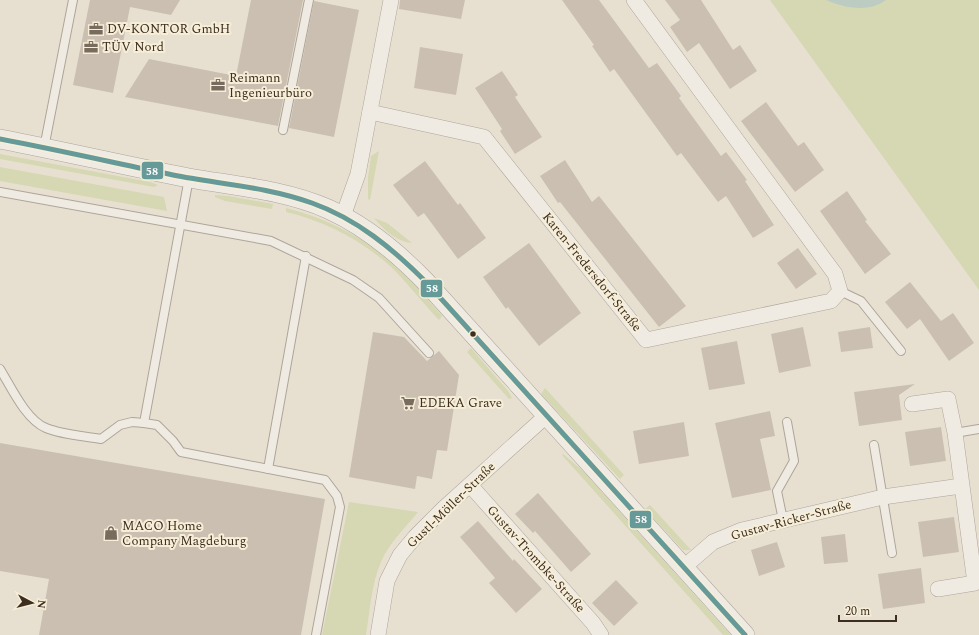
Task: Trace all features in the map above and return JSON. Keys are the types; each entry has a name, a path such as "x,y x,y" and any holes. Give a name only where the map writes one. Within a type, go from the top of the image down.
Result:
{"street":[{"path":"343,216 358,174 390,0"},
{"path":"634,0 835,274 840,292"},
{"name":"Karen-Fredersdorf-Straße","path":"370,112 484,137 646,340 831,302 840,292"},
{"path":"0,139 189,178 294,197 311,202 343,216 372,234 410,265 745,635"},
{"path":"912,404 948,399 955,433 961,486 974,546 974,583 938,588"},
{"name":"Gustl-Möller-Straße","path":"378,635 385,591 395,563 415,537 546,416"},
{"name":"Gustav-Trombke-Straße","path":"470,485 593,623 601,635"},
{"name":"Gustav-Ricker-Straße","path":"684,568 700,552 718,540 742,530 883,497 961,486"}],"lane":[{"path":"44,148 73,0"},
{"path":"283,130 309,0"},
{"path":"144,423 189,178"},
{"path":"0,192 271,240 353,280 379,298 430,353"},
{"path":"268,469 306,256"},
{"path":"840,292 861,301 901,351"},
{"path":"0,368 25,408 38,424 47,429 101,439 120,425 132,422 157,425 174,441 181,452 325,480 337,496 340,507 316,635"},
{"path":"783,520 777,491 794,461 787,422"},
{"path":"955,433 979,429"},
{"path":"874,445 892,553"}],"green space":[{"path":"770,0 979,0 979,290"},
{"path":"379,151 370,200 368,199 368,177 371,156"},
{"path":"0,154 150,182 158,185 154,187 0,159"},
{"path":"0,167 164,197 167,211 0,181"},
{"path":"215,195 273,204 272,209 225,201 215,197"},
{"path":"286,208 331,223 372,247 402,272 420,290 442,316 439,320 389,265 366,247 354,239 327,226 286,212"},
{"path":"374,218 387,223 412,243 406,242 391,235"},
{"path":"471,348 508,391 512,398 509,399 467,352"},
{"path":"545,388 624,475 620,479 541,394"},
{"path":"563,454 583,471 731,635 723,635 562,455"},
{"path":"349,502 418,512 393,542 381,562 373,589 366,635 322,635"},
{"path":"650,505 691,550 683,550 645,509"}],"shaded area":[{"path":"826,0 886,0 872,7 856,8"}],"building":[{"path":"90,0 180,0 171,15 130,7 113,93 73,85"},
{"path":"251,0 303,0 278,126 125,97 149,59 236,76"},
{"path":"400,0 465,0 461,19 399,9"},
{"path":"562,0 599,0 649,68 657,63 681,96 679,98 721,156 726,152 747,180 745,181 774,225 753,238 726,196 718,202 681,153 677,156 614,69 610,72 592,46 594,45"},
{"path":"665,0 701,0 733,50 740,45 757,71 730,89 699,43 687,52 670,27 680,20"},
{"path":"314,1 359,10 334,137 289,128"},
{"path":"420,47 463,54 456,95 414,88"},
{"path":"502,71 518,95 515,97 542,137 515,154 500,131 502,129 475,88"},
{"path":"766,102 798,146 804,142 824,170 795,192 741,121"},
{"path":"565,160 592,202 599,196 686,306 659,327 560,202 558,203 540,176"},
{"path":"425,161 458,205 460,203 486,238 458,259 424,213 418,217 393,185"},
{"path":"847,191 867,220 865,221 891,254 865,274 820,211"},
{"path":"529,243 581,313 539,346 508,307 506,309 483,277"},
{"path":"798,248 817,274 796,289 777,263"},
{"path":"910,282 941,321 953,313 974,343 949,361 920,319 907,329 885,302"},
{"path":"803,327 811,366 779,373 771,334"},
{"path":"870,327 873,348 841,352 838,332"},
{"name":"EDEKA Grave","path":"373,332 404,337 427,361 439,351 459,375 447,451 437,450 432,479 417,476 415,489 349,477"},
{"path":"737,341 745,384 709,390 701,348"},
{"path":"915,384 899,395 902,420 859,426 854,392"},
{"path":"770,411 775,436 760,439 771,490 732,498 715,423"},
{"path":"684,422 689,456 639,464 633,431"},
{"path":"941,427 946,461 910,466 905,432"},
{"path":"0,443 325,499 301,635 39,635 49,579 0,571"},
{"path":"538,493 591,554 571,572 535,531 533,533 515,514"},
{"path":"954,517 959,552 923,557 918,522"},
{"path":"478,521 513,561 514,559 542,589 516,613 489,583 495,578 460,537"},
{"path":"845,534 848,562 824,564 821,537"},
{"path":"777,542 785,567 759,576 751,550"},
{"path":"921,568 925,603 883,609 878,574"},
{"path":"616,580 638,603 614,626 592,603"}],"transit line":[{"name":"58","path":"0,139 173,175 278,193 312,203 344,217 359,226 401,258 426,282 745,635"}],"place":[{"name":"DV-KONTOR GmbH","path":"96,29"},
{"name":"TÜV Nord","path":"91,47"},
{"name":"Reimann Ingenieurbüro","path":"218,85"},
{"name":"EDEKA Grave","path":"408,403"},
{"name":"MACO Home Company Magdeburg","path":"111,533"}]}
